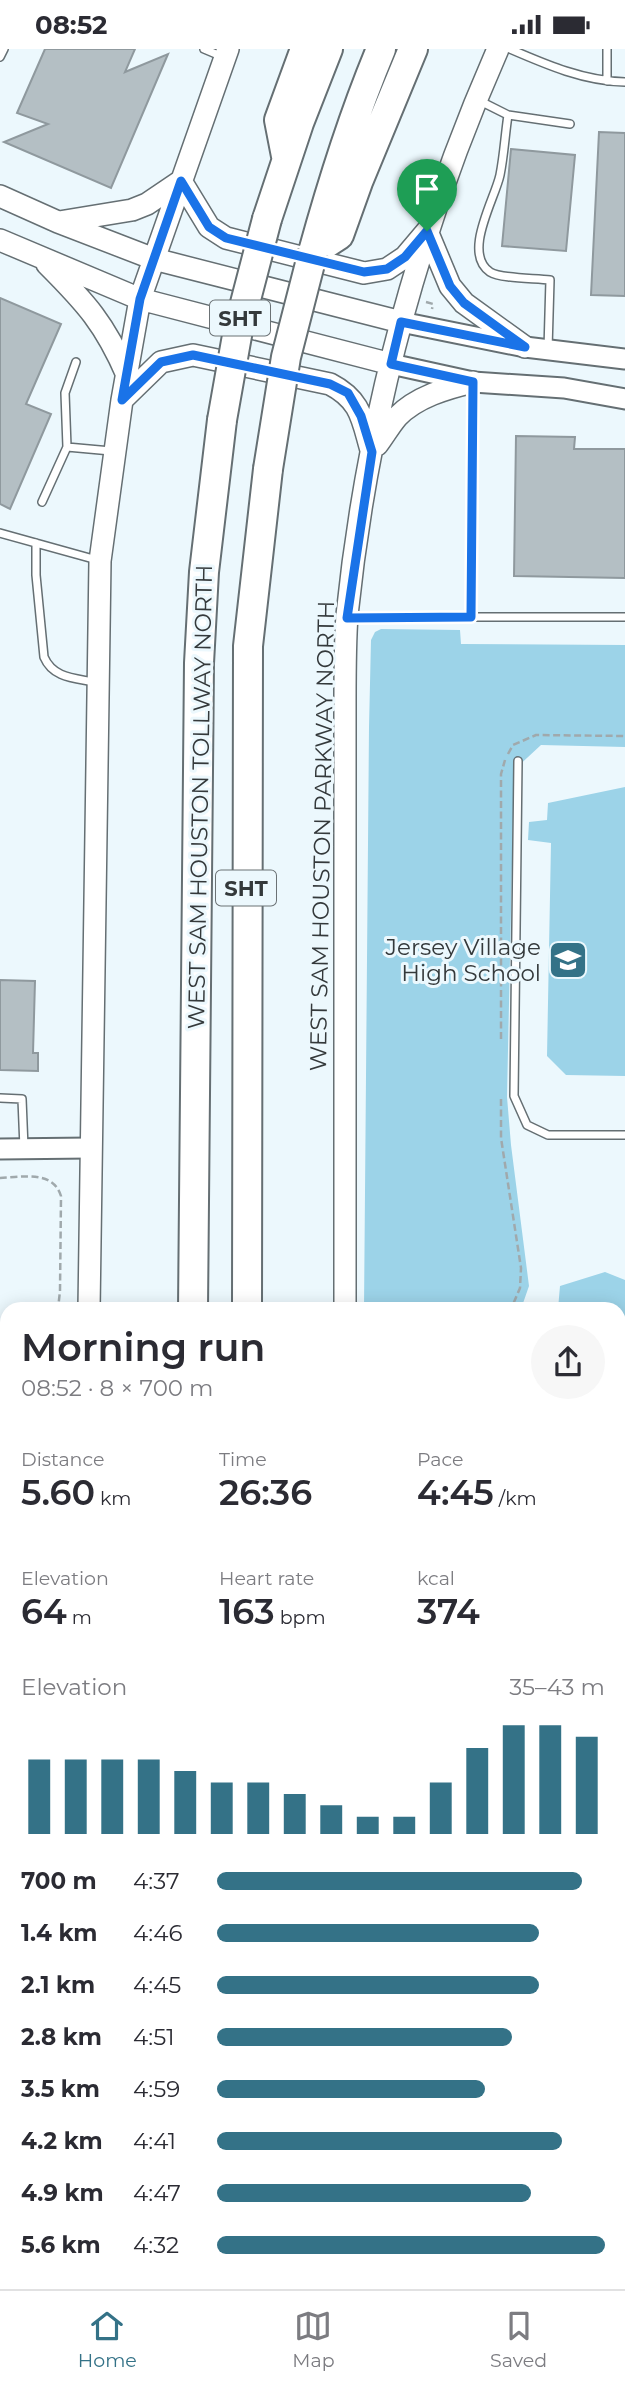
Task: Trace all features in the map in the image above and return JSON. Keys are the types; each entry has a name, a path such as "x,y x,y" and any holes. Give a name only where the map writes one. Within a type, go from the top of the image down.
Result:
{"highway":[{"path":"286,159 279,120 305,49"},
{"name":"WEST SAM HOUSTON TOLLWAY NORTH","path":"193,1302 198,674 204,572 222,420 237,330 286,159 328,49"},
{"name":"WEST SAM HOUSTON TOLLWAY NORTH","path":"247,1302 248,646 268,469 286,357 335,170 382,49"},
{"path":"313,252 339,235 413,49"}],"main road":[{"name":"WEST SAM HOUSTON PARKWAY NORTH","path":"345,1302 347,618 372,452 401,322 427,231 476,99 498,49"},
{"path":"89,1302 100,561 122,400 140,299 227,54"},
{"path":"58,222 132,210 147,204 181,181"},
{"path":"181,181 209,227 226,238 364,272 387,269 405,257 427,231 450,286 464,303 525,347"},
{"path":"0,196 58,222 154,259 401,322"},
{"path":"0,240 140,299 391,364"},
{"path":"41,257 101,323 127,375"},
{"path":"122,400 161,362 193,355 330,384 348,393 361,416 372,452"},
{"path":"372,452 398,416 444,389 473,382"}],"street":[{"path":"401,322 548,351 625,359"},
{"path":"391,364 473,382 564,388 625,399"},
{"path":"0,1149 90,1148"}],"lane":[{"path":"0,57 4,49"},
{"path":"204,49 227,54"},
{"path":"510,49 552,67 607,82 625,82"},
{"path":"607,49 607,82"},
{"path":"476,99 508,115 570,124"},
{"path":"508,115 500,175 481,232 481,258 492,273 550,280 548,351"},
{"path":"42,502 67,447 65,393 76,362"},
{"path":"471,617 473,382"},
{"path":"67,447 115,451"},
{"path":"0,533 100,561"},
{"path":"36,543 36,575 44,657 48,667 69,678 98,683"},
{"path":"347,618 625,618"},
{"path":"518,761 514,1096 527,1125 548,1135 625,1135"},
{"path":"0,1098 22,1099 24,1149"}],"path":[{"path":"423,301 433,304 432,309"},
{"path":"0,1178 44,1177 58,1188 61,1209 59,1302"}],"shaded area":[{"path":"381,629 460,630 461,644 625,645 625,747 541,745 514,770 507,1097 529,1286 523,1302 364,1302 369,727 371,640 375,632"},
{"path":"625,787 625,1076 566,1075 547,1056 551,843 528,840 529,822 547,820 548,803"},
{"path":"605,1272 625,1280 625,1302 559,1302 560,1286"}],"building":[{"path":"45,49 135,49 125,72 168,54 111,188 4,142 48,124 17,113"},
{"path":"599,132 625,133 625,296 591,295"},
{"path":"511,149 575,155 566,251 502,246"},
{"path":"0,298 61,324 26,404 51,414 10,509 0,504"},
{"path":"516,436 575,437 574,449 625,449 625,578 514,576"},
{"path":"0,980 35,981 33,1053 38,1053 38,1071 0,1070"}],"place":[{"name":"Jersey Village High School","path":"568,960"}],"route":[{"path":"181,181 209,227 226,238 364,272 387,269 405,257 427,231 450,286 464,303 525,347 401,322 391,364 473,382 471,617 347,618 372,452 361,416 348,393 330,384 193,355 161,362 122,400 140,299 181,181"}]}
